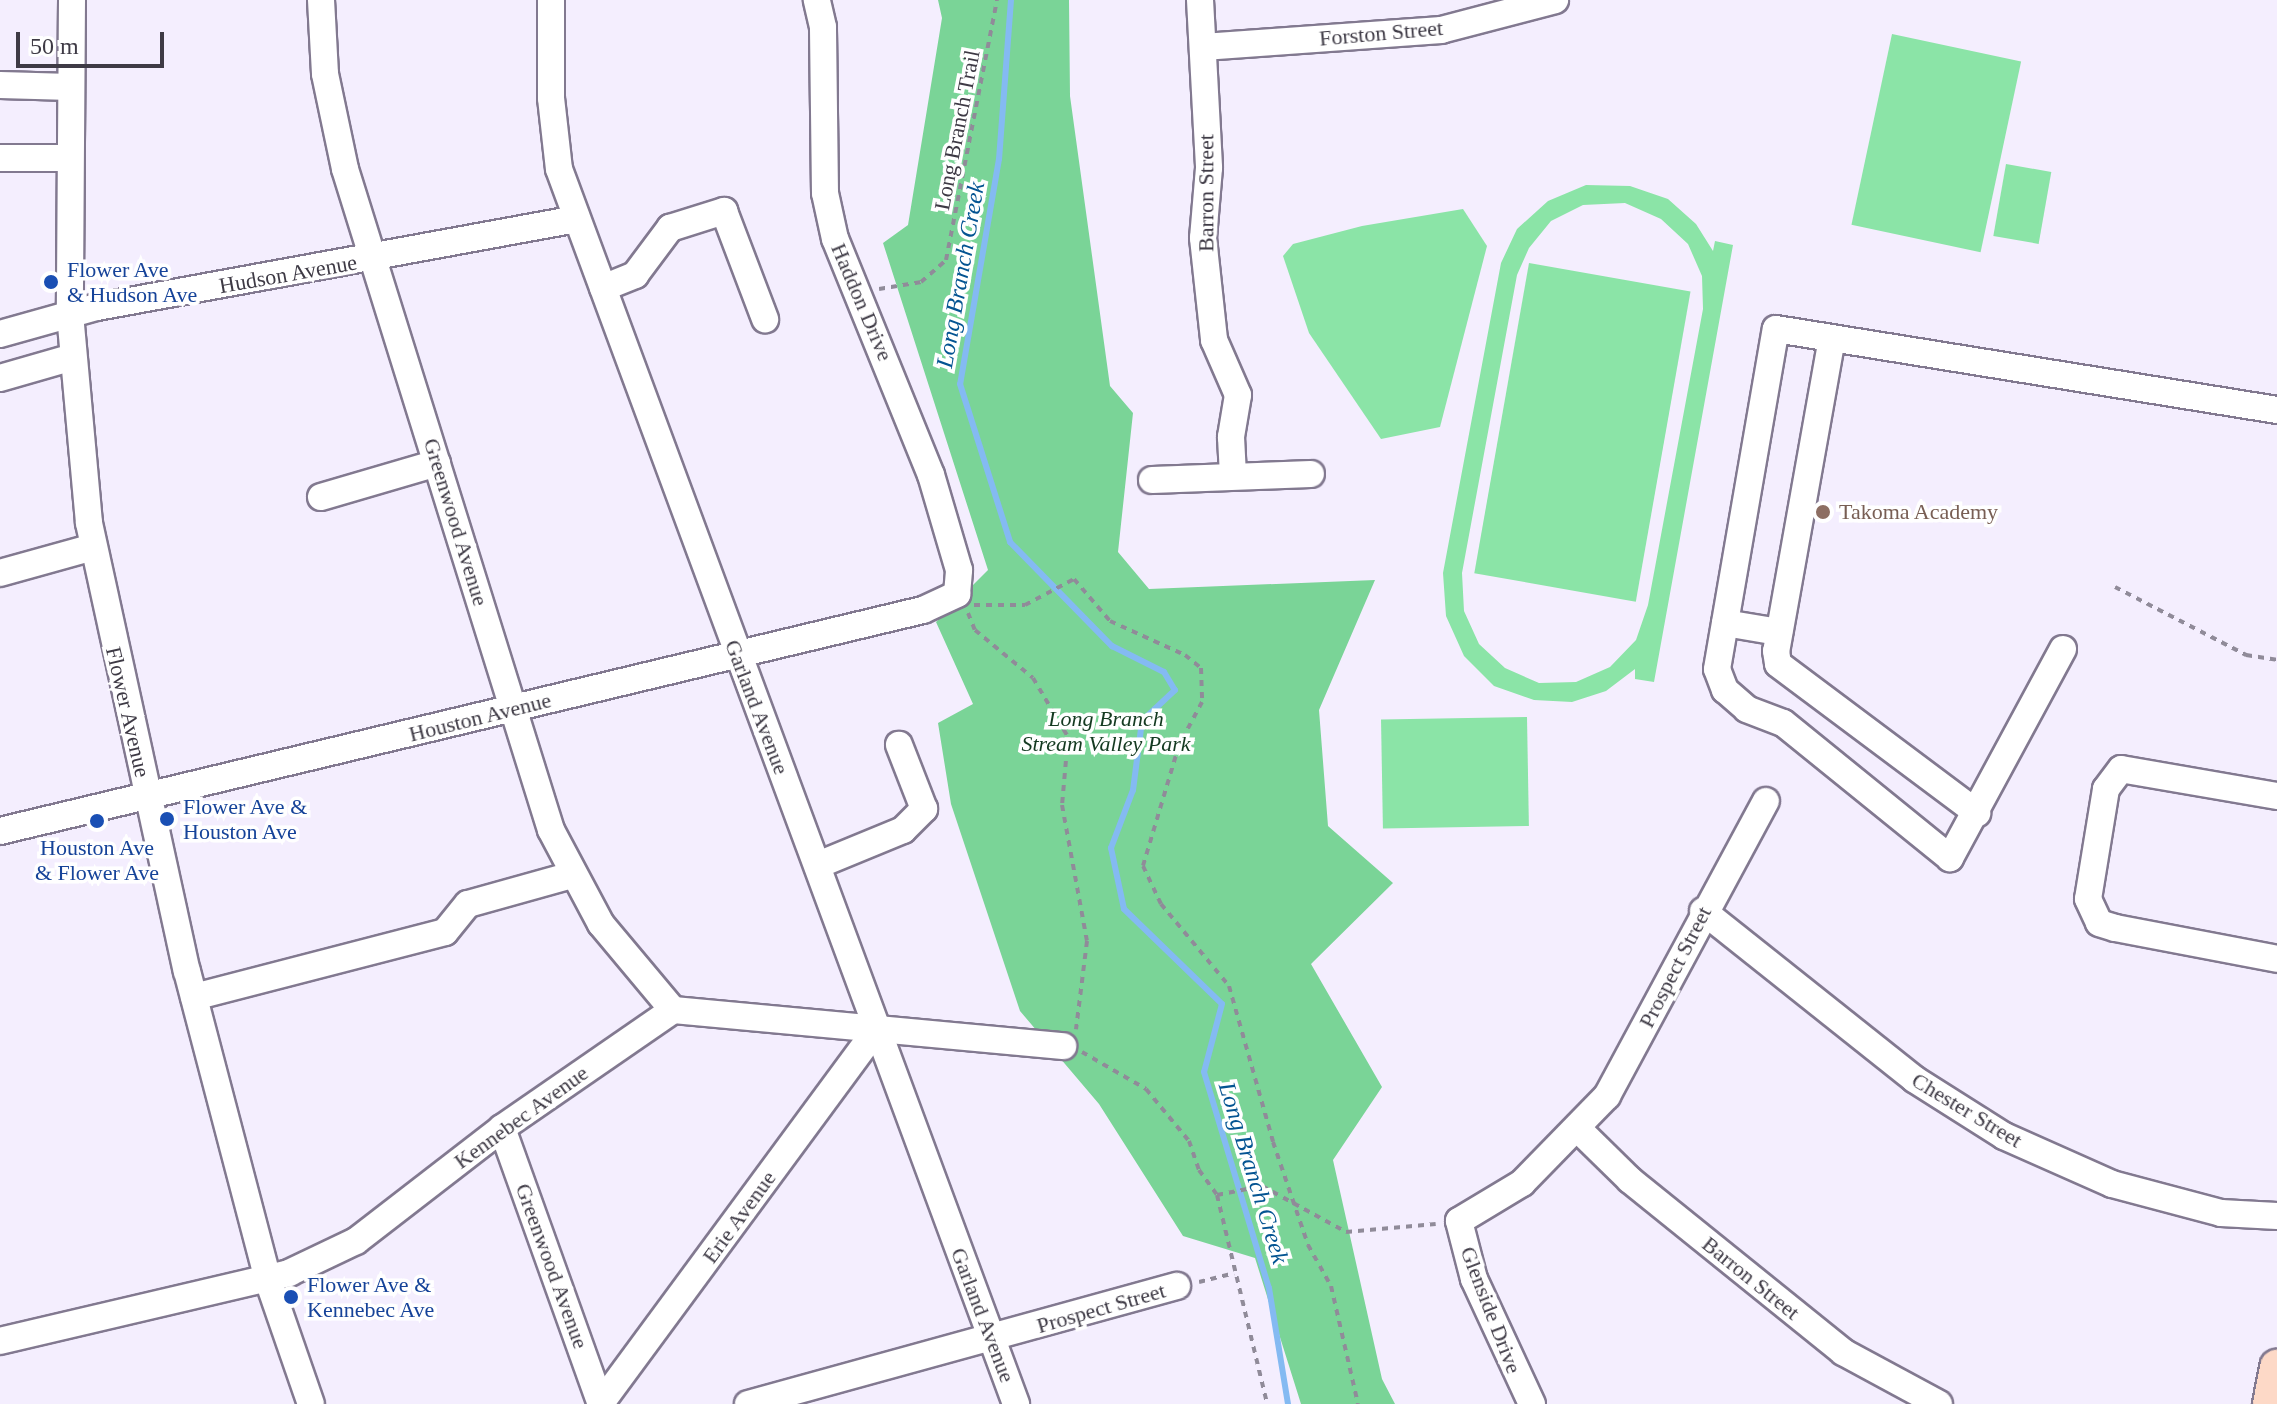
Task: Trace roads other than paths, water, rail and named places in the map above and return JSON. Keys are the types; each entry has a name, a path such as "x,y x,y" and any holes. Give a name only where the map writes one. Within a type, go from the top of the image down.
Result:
{"main road":[{"path":"2270,1404 2277,1367"}],"street":[{"name":"Flower Avenue","path":"72,0 70,314 79,453 93,547 194,997 267,1277 311,1404"},
{"name":"Greenwood Avenue","path":"321,0 325,74 345,169 376,258 551,830 572,875 601,924 673,1010"},
{"name":"Garland Avenue","path":"551,0 551,98 559,169 1016,1404"},
{"name":"Haddon Drive","path":"817,0 823,27 825,193 855,294 900,389 931,475 959,570 964,599"},
{"name":"Barron Street","path":"1200,0 1209,168 1203,238 1214,340 1238,395 1231,437 1233,476"},
{"name":"Forston Street","path":"1203,47 1441,30 1555,0"},
{"path":"0,85 71,87"},
{"path":"0,158 70,158"},
{"path":"603,288 635,275 670,228 724,211 765,319"},
{"name":"Hudson Avenue","path":"0,334 70,314 577,219"},
{"path":"2063,649 1950,858 1783,723 1747,709 1725,690 1717,669 1776,329 2277,410"},
{"path":"1832,338 1779,632 1778,664 1977,813"},
{"path":"0,378 73,357"},
{"path":"321,497 437,463"},
{"path":"1152,480 1311,474"},
{"path":"0,573 93,547"},
{"name":"Houston Avenue","path":"0,831 964,599"},
{"path":"1725,623 1779,632"},
{"path":"818,865 903,830 924,809 899,745"},
{"path":"2277,796 2121,769 2106,789 2088,899 2091,913 2107,926 2277,959"},
{"name":"Prospect Street","path":"1579,1130 1630,1057 1703,911 1766,801"},
{"path":"194,997 445,932 468,904 572,875"},
{"name":"Chester Street","path":"1703,911 1914,1079 2004,1136 2112,1184 2221,1213 2277,1216"},
{"path":"673,1010 876,1030 1072,1044"},
{"name":"Kennebec Avenue","path":"0,1341 267,1277 356,1241 502,1128 673,1010"},
{"name":"Erie Avenue","path":"601,1404 876,1030"},
{"name":"Greenwood Avenue","path":"502,1128 601,1404"},
{"name":"Barron Street","path":"1579,1130 1630,1180 1843,1352 1939,1404"},
{"name":"Glenside Drive","path":"1532,1404 1474,1279 1459,1221 1522,1183 1579,1130"},
{"name":"Prospect Street","path":"748,1404 802,1397 1177,1286"}],"waterway":[{"name":"Long Branch Creek","path":"1011,0 999,159 960,384 1010,542 1112,646 1164,672 1175,690 1142,721 1133,790 1111,848 1124,909 1222,1004 1204,1072 1269,1288 1288,1404"}],"place":[{"name":"Flower Ave & Hudson Ave","path":"51,282"},
{"name":"Takoma Academy","path":"1823,512"},
{"name":"Flower Ave & Houston Ave","path":"167,819"},
{"name":"Houston Ave & Flower Ave","path":"97,821"},
{"name":"Flower Ave & Kennebec Ave","path":"291,1297"}],"park label":[{"name":"Long Branch Stream Valley Park","path":"1106,730"}]}
